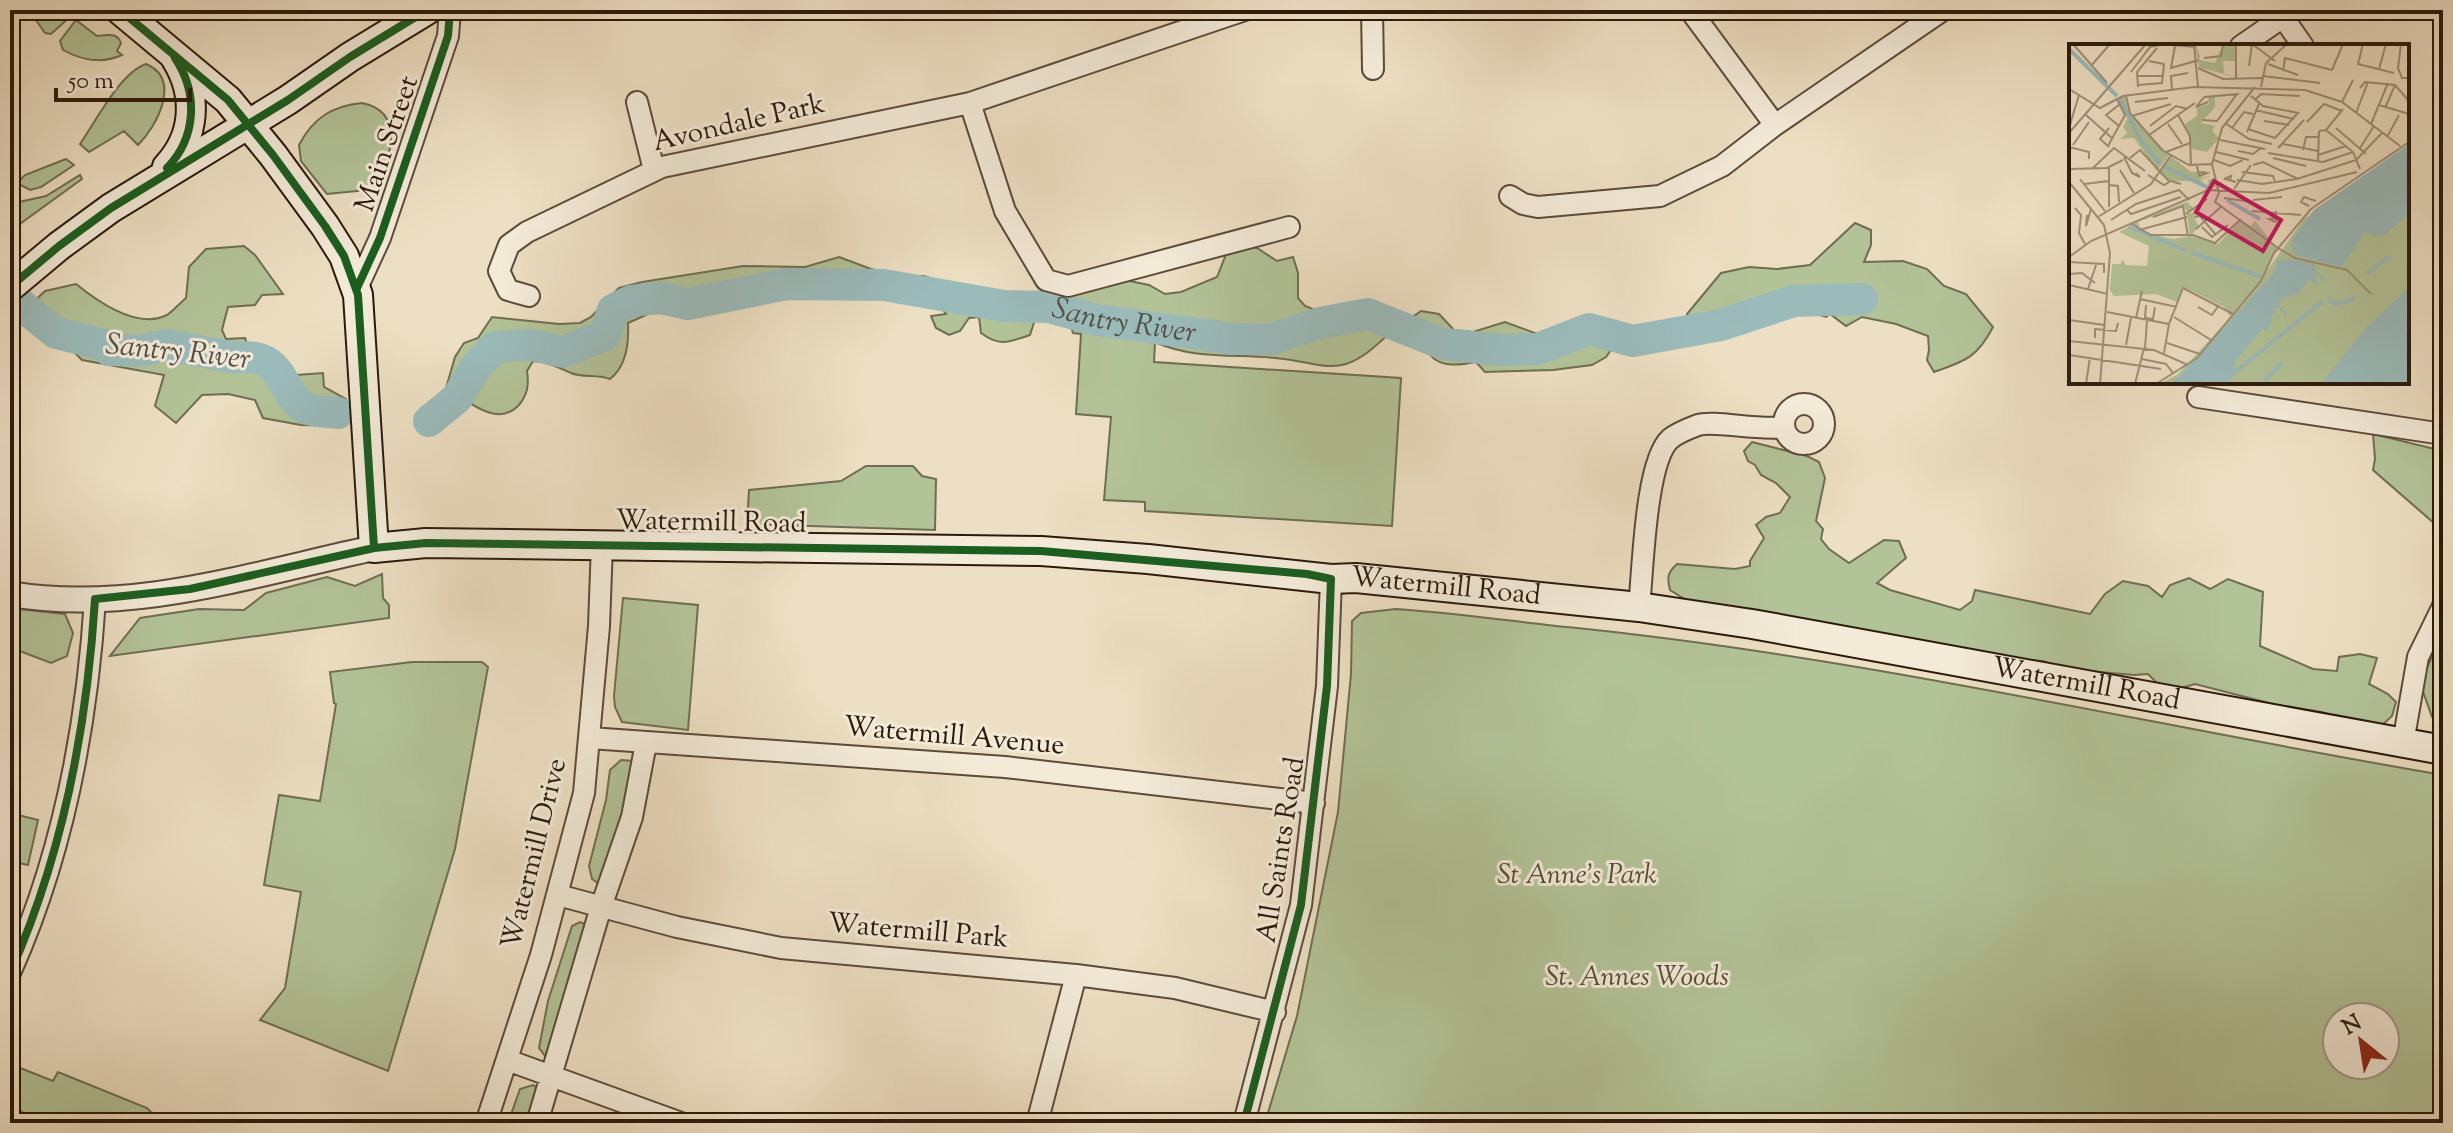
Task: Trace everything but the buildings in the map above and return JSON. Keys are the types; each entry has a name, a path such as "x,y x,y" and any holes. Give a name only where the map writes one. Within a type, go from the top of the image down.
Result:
{"main road":[{"name":"Main Street","path":"120,10 228,100 273,155 344,256 357,288 374,548"},
{"path":"12,286 59,246 145,186 248,125 427,10"},
{"path":"145,186 169,166 181,150 192,121 192,103 187,85 179,63 169,49"},
{"name":"Watermill Road","path":"374,548 426,543 1041,551 1331,579 1356,578 1639,607 1882,646 2443,750"}],"street":[{"name":"Main Street","path":"357,288 380,238 448,36 450,10"},
{"name":"Avondale Park","path":"529,296 508,290 499,271 509,245 527,232 654,170 970,103 1245,10"},
{"path":"1372,10 1373,69"},
{"path":"1690,10 1775,125"},
{"path":"1510,196 1523,204 1538,207 1660,196 1722,166 1775,125 1943,10"},
{"path":"2243,44 2280,14 2302,44"},
{"path":"637,102 654,170"},
{"path":"970,103 1005,211 1046,280 1068,286 1289,227"},
{"path":"2198,397 2443,434"},
{"path":"1639,607 1643,548 1658,457 1670,439 1700,424 1767,430 1784,427"},
{"name":"Watermill Drive","path":"486,1123 558,895 584,793 599,626 602,544"},
{"name":"Watermill Road","path":"10,594 95,599 203,586 374,548"},
{"name":"All Saints Road","path":"1244,1123 1301,905 1327,686 1331,579"},
{"path":"10,973 44,887 67,802 92,655 95,599"},
{"path":"2403,743 2418,657 2443,606"},
{"name":"Watermill Avenue","path":"590,738 1005,767 1314,803"},
{"path":"537,1123 601,907 632,817 646,743"},
{"name":"Watermill Park","path":"558,895 677,927 781,948 1076,975 1175,988 1275,1012"},
{"path":"1037,1123 1076,975"},
{"path":"507,1060 681,1123"}],"green space":[{"path":"29,10 64,10 71,16 51,34 45,33"},
{"path":"76,20 97,36 117,37 121,43 117,51 122,55 92,60 63,50 60,41"},
{"path":"146,64 157,71 163,80 164,91 163,103 145,137 138,145 124,131 89,152 80,144 101,111 127,77"},
{"path":"362,103 376,108 385,116 390,127 389,152 377,189 327,194 301,161 299,145 324,115 341,107"},
{"path":"66,159 74,165 41,187 30,190 17,183 25,175"},
{"path":"80,175 82,179 10,231 13,207 19,202 46,196"},
{"path":"1855,223 1871,230 1871,245 1864,262 1903,261 1927,269 1944,286 1966,294 1993,327 1975,352 1934,372 1927,360 1928,336 1896,324 1862,317 1846,326 1830,314 1826,317 1801,309 1761,317 1747,325 1721,328 1709,335 1693,334 1687,314 1721,273 1749,267 1777,269 1810,265"},
{"path":"244,246 255,255 283,294 262,295 255,305 228,307 222,330 226,339 245,338 249,349 277,357 296,375 323,373 324,387 346,399 343,426 301,425 263,418 255,400 228,394 202,395 176,423 155,406 164,375 82,360 71,349 42,340 22,324 19,316 45,291 76,284 118,312 155,319 167,315 186,298 189,267 206,249"},
{"path":"1240,247 1257,248 1277,261 1293,257 1298,273 1298,298 1305,306 1323,313 1353,307 1386,314 1392,331 1365,355 1339,366 1268,357 1187,352 1155,342 1154,362 1401,378 1392,526 1145,511 1145,502 1104,500 1111,417 1076,414 1081,334 1073,333 1068,316 1068,299 1081,285 1115,278 1149,285 1165,294 1181,292 1217,277 1227,252"},
{"path":"839,257 871,269 899,276 924,276 965,290 1025,294 1037,313 1030,335 999,342 981,333 979,317 969,318 960,331 949,335 936,328 931,316 946,314 937,302 803,292 666,306 628,323 626,354 620,368 610,379 575,374 533,361 527,371 526,394 518,406 509,412 500,414 482,410 446,388 455,357 464,343 478,338 492,317 559,324 580,323 591,317 619,288 642,282 743,266 805,267"},
{"path":"1421,311 1439,314 1454,330 1473,332 1505,322 1543,336 1576,325 1612,326 1615,344 1606,357 1592,365 1553,370 1485,372 1476,362 1449,364 1433,357 1427,351 1414,316"},
{"path":"2373,434 2443,451 2443,531 2373,470"},
{"path":"1752,442 1819,462 1825,478 1816,521 1823,529 1821,539 1849,563 1884,540 1899,541 1906,558 1877,583 1890,590 1960,610 1972,601 1975,590 2090,614 2105,594 2123,581 2148,586 2162,597 2170,585 2189,578 2210,589 2228,579 2263,592 2260,646 2313,669 2337,671 2339,657 2360,654 2377,658 2369,684 2396,702 2392,716 2379,728 2195,684 2181,688 2158,684 2148,674 2065,669 2043,661 2016,660 1688,601 1670,590 1671,570 1677,564 1735,569 1750,566 1764,538 1756,525 1766,517 1780,513 1790,497 1748,461 1744,451"},
{"path":"866,466 913,466 922,476 936,479 935,530 747,524 749,490 841,481"},
{"path":"382,574 383,598 389,605 389,618 110,656 140,618 199,609 244,610 266,593 327,577 355,586"},
{"path":"623,598 698,605 688,730 622,722 614,696"},
{"path":"10,608 65,614 73,633 67,656 51,663 10,650"},
{"name":"St Anne's Park","path":"1396,609 1686,641 2011,694 2443,775 2443,1123 1265,1123 1297,1016 1338,812 1351,674 1352,621 1361,613"},
{"path":"2443,632 2443,722 2432,717 2420,683"},
{"path":"412,662 482,662 488,667 455,849 388,1071 260,1020 285,988 301,892 264,885 279,795 320,801 336,704 330,672"},
{"path":"621,760 634,761 632,775 616,840 598,883 592,879 589,866 606,800 610,770"},
{"path":"10,813 38,820 28,865 10,861"},
{"path":"580,922 587,925 555,1049 545,1056 539,1048 548,1001 572,926"},
{"path":"10,1064 53,1081 58,1072 147,1108 152,1113 153,1123 35,1123 10,1104"},
{"path":"533,1085 542,1091 532,1123 508,1123 520,1089"}],"waterway":[{"name":"Santry River","path":"429,421 457,398 476,367 495,347 532,345 563,352 605,335 613,310 631,301 660,298 688,304 787,284 884,285 1004,306 1049,307 1097,320 1234,339 1272,339 1320,323 1368,314 1443,344 1502,350 1538,349 1589,329 1633,341 1721,325 1794,301 1862,299"},
{"name":"Santry River","path":"10,296 56,333 105,345 109,350 140,351 166,345 264,361 273,367 296,401 305,408 338,413"}],"cycle path":[{"path":"120,10 228,100 273,155 344,256 358,295 374,548"},
{"path":"10,287 111,208 288,100 427,10"},
{"path":"357,288 380,238 448,36 450,10"},
{"path":"167,168 184,143 191,115 188,86 175,58"},
{"path":"10,973 45,883 69,790 86,695 95,599 190,589 374,548 426,543 1041,551 1307,574 1331,579 1327,686 1301,905 1244,1123"}],"park label":[{"name":"St. Annes Woods","path":"1637,978"}]}
